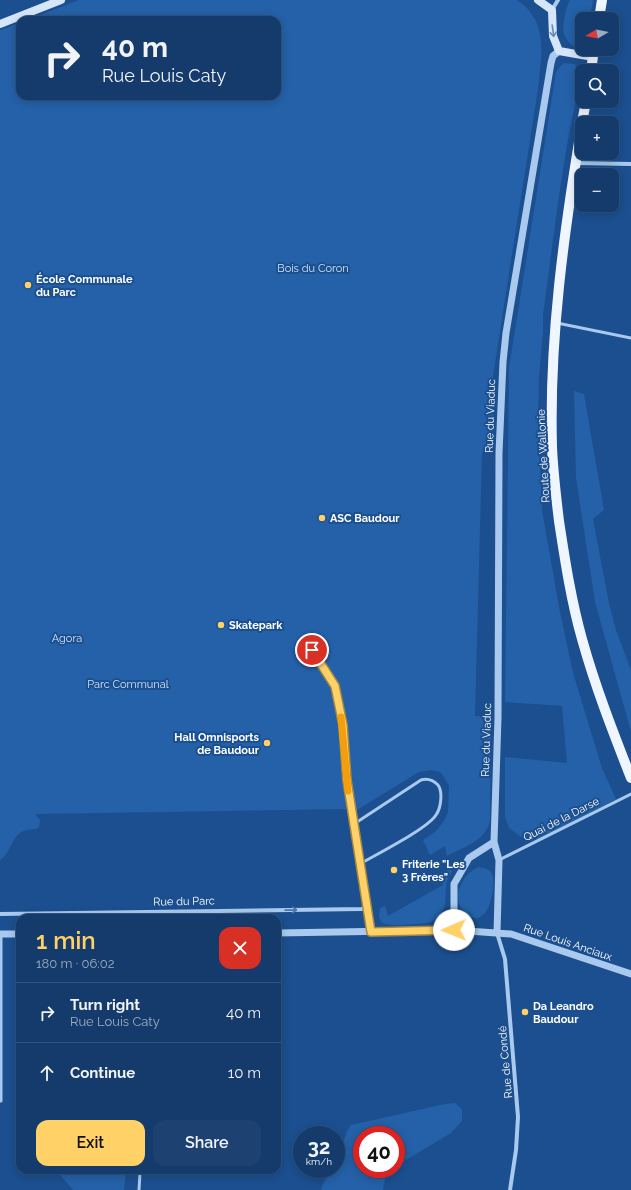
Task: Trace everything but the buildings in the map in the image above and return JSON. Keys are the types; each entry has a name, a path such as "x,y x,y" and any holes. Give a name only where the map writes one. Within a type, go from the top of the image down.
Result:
{"main road":[{"path":"20,16 61,0"},
{"path":"538,0 552,10 552,36 559,51 575,52"},
{"path":"600,12 602,0"},
{"path":"0,24 16,18"},
{"name":"Route de Wallonie","path":"576,160 564,246 556,323 552,399 552,449 556,496 567,573 582,638 604,707 631,778"}],"street":[{"path":"552,10 558,0"},
{"name":"Rue du Viaduc","path":"497,933 499,860 494,842 498,718 499,461 502,362 551,63 554,56 559,51"},
{"path":"575,163 631,164"},
{"path":"454,930 454,884 469,858 494,842"},
{"path":"367,906 371,932"},
{"name":"Rue du Parc","path":"157,914 362,909 367,906"},
{"name":"Rue du Parc","path":"0,914 16,914"},
{"path":"281,933 454,930 497,933"},
{"name":"Rue Louis Anciaux","path":"497,933 511,934 631,974"},
{"name":"Rue de Condé","path":"497,933 505,959 518,1111 516,1150 510,1190"},
{"path":"0,934 16,934"}],"lane":[{"path":"556,323 631,338"},
{"path":"312,650 335,686 343,725 347,780 367,906"},
{"path":"354,824 421,780 427,778 435,782 440,788 441,794 437,815 417,831 360,864"},
{"name":"Quai de la Darse","path":"499,860 631,794"},
{"path":"0,934 0,1101"},
{"path":"139,1190 140,1174"}],"green space":[{"path":"79,0 517,0 528,9 535,19 541,40 541,64 538,89 493,376 493,453 482,453 475,716 491,717 490,820 484,833 467,846 447,856 445,846 430,855 423,840 435,832 444,821 448,812 449,786 440,772 432,770 419,772 352,813 351,809 35,814 40,820 39,827 20,833 16,837 7,854 0,860 0,30 16,24 16,100 281,100 281,16 37,16"},
{"path":"570,0 593,0 591,12 575,12 575,46 567,40 564,34 567,6"},
{"path":"563,63 575,64 575,106 563,171 543,315 539,377 538,427 542,510 559,607 573,673 602,768 616,799 548,835 535,839 524,839 509,828 505,817 505,757 567,763 562,706 505,702 509,368 556,72"},
{"path":"574,391 584,394 604,510 593,519 609,603 616,630 631,670 631,732 595,602 576,478"},
{"path":"479,867 487,869 491,872 493,883 492,895 487,911 477,919 463,911 458,899 460,886 468,874"},
{"path":"449,869 452,871 448,878 443,911 436,919 427,923 404,925 391,925 381,922 379,917 380,909 385,905 388,916 443,885 441,873"},
{"path":"455,1103 462,1109 462,1121 451,1133 405,1161 405,1126 353,1126 353,1178 385,1178 383,1190 322,1190 321,1188 327,1178 345,1178 345,1137 351,1125"},
{"path":"59,1174 126,1174 124,1190 73,1190"}],"slow traffic":[{"path":"341,717 343,725 348,791"}],"place":[{"name":"École Communale du Parc","path":"28,285"},
{"name":"ASC Baudour","path":"322,518"},
{"name":"Skatepark","path":"221,625"},
{"name":"Hall Omnisports de Baudour","path":"267,743"},
{"name":"Friterie \"Les 3 Frères\"","path":"394,870"},
{"name":"Da Leandro Baudour","path":"525,1012"}],"route":[{"path":"312,650 335,686 343,725 347,780 371,932 454,930"}],"park label":[{"name":"Bois du Coron","path":"313,268"},
{"name":"Agora","path":"67,638"},
{"name":"Parc Communal","path":"128,684"}]}
